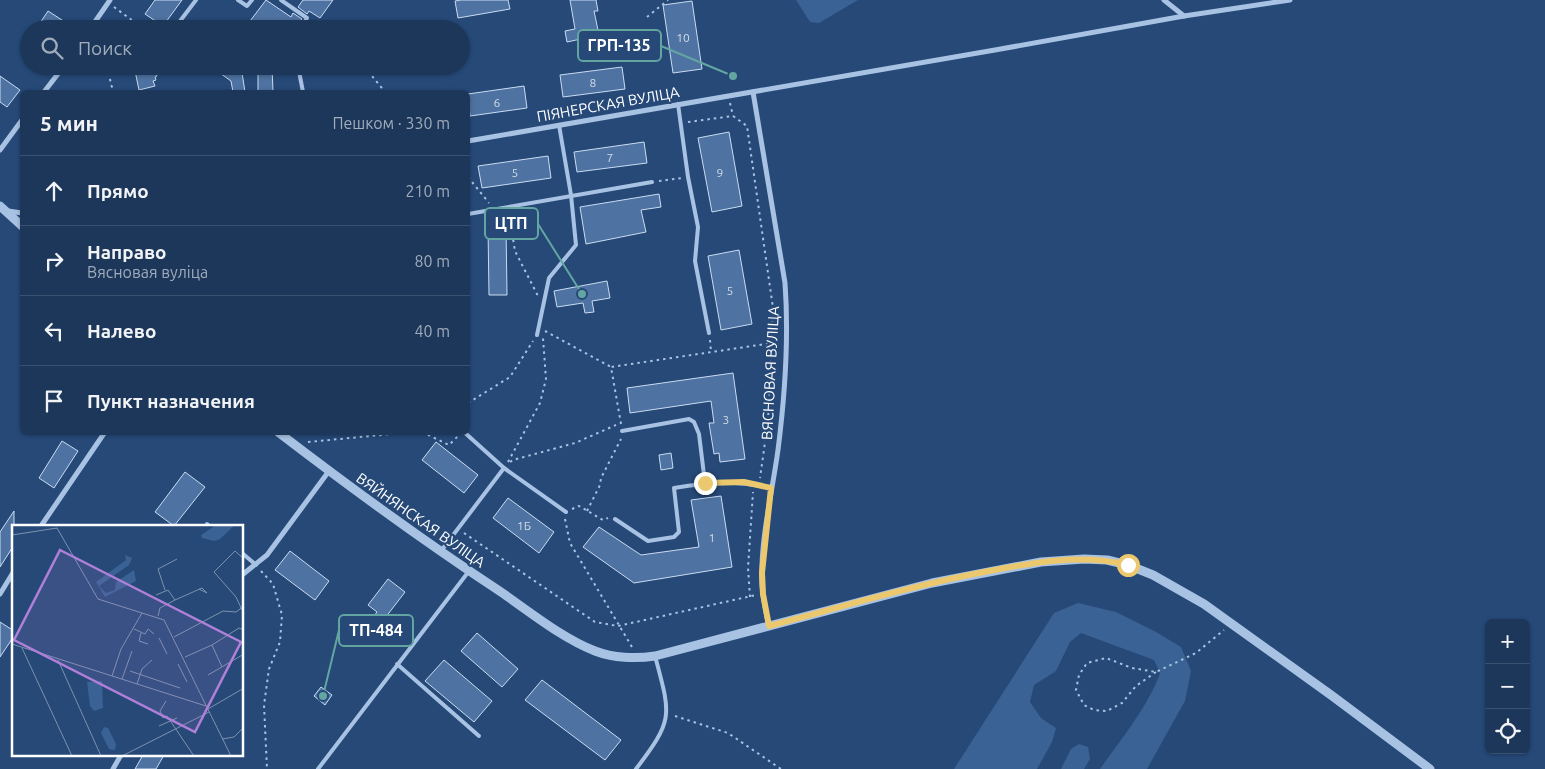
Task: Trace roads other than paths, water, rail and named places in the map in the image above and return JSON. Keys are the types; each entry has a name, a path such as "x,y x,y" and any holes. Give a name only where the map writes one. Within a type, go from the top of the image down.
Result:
{"street":[{"path":"1164,0 1184,16"},
{"name":"ПІЯНЕРСКАЯ ВУЛІЦА","path":"470,142 1184,16 1290,0"},
{"path":"96,20 109,2"},
{"path":"46,90 57,75"},
{"name":"ВЯСНОВАЯ ВУЛІЦА","path":"754,92 785,283 787,308 778,449 771,488 763,561 763,594 769,626"},
{"path":"0,150 20,123"},
{"path":"3,208 20,212"},
{"path":"3,208 20,224"},
{"path":"42,525 103,435"},
{"name":"ВЯЙНЯНСКАЯ ВУЛІЦА","path":"282,435 469,571 550,626 595,651 614,656 638,658 655,656 941,581 1041,562 1090,559 1107,560 1153,575 1191,596 1232,623 1430,769"},
{"path":"244,573 267,556 329,471"},
{"path":"0,594 12,574"},
{"path":"113,769 120,756"}],"lane":[{"path":"181,20 196,0"},
{"path":"238,0 247,6 252,0"},
{"path":"281,0 307,18 306,20"},
{"path":"300,75 303,90"},
{"path":"678,104 688,177 698,227 695,261 709,332"},
{"path":"537,335 549,278 576,245 571,195 559,125"},
{"path":"470,214 652,182"},
{"path":"622,431 689,418 694,422 699,434 705,483"},
{"path":"466,435 504,468 564,511"},
{"path":"441,551 504,468"},
{"path":"614,518 648,541 674,537 679,532 674,488 726,482 753,484 771,488"},
{"path":"244,556 256,565"},
{"path":"318,769 469,571"},
{"path":"636,769 659,737 666,721 665,694 655,656"},
{"path":"397,664 479,736"}],"place":[{"name":"ГРП-135","path":"733,76"},
{"name":"ЦТП","path":"582,294"},
{"name":"ТП-484","path":"323,696"}]}
